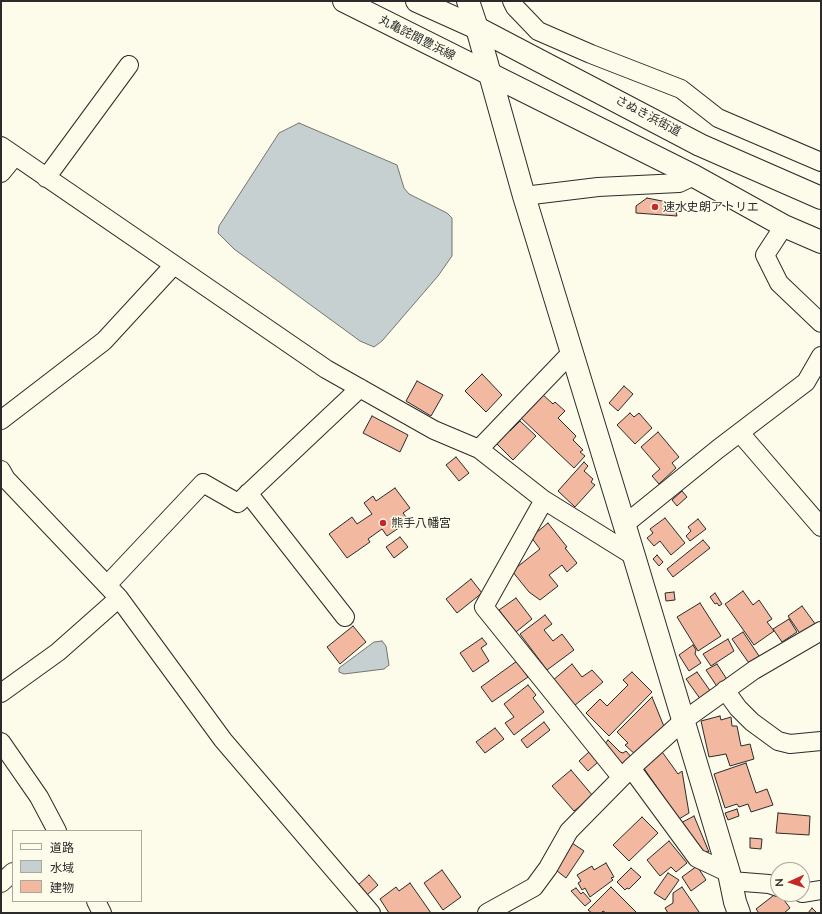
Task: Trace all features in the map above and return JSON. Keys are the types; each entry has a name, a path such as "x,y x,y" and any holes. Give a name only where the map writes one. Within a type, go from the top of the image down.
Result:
{"main road":[{"name":"丸亀詫間豊浜線","path":"344,1 489,74"},
{"path":"417,1 478,28"},
{"path":"468,1 478,28 489,74 524,196 730,877 735,902 740,913"},
{"name":"さぬき浜街道","path":"478,28 700,144 821,198"},
{"path":"489,74 694,176 784,226 821,242"}],"street":[{"path":"512,1 515,7 538,31 591,54 681,89 718,118 821,162"},
{"path":"46,178 129,65"},
{"path":"1,146 326,369 434,430 479,449 544,500 634,556"},
{"path":"1,173 16,156"},
{"path":"524,196 598,187 679,183 694,176"},
{"path":"784,226 765,255 780,283 821,323"},
{"path":"1,420 104,341 174,266"},
{"path":"479,449 571,353"},
{"path":"624,525 806,382 821,356"},
{"path":"1,693 58,652 113,591 203,483 238,503 360,388"},
{"path":"740,433 821,527"},
{"path":"1,470 6,479 113,591 223,740 371,913"},
{"path":"248,493 345,617"},
{"path":"544,500 484,607 697,858 730,877 770,884"},
{"path":"487,913 534,887 548,868 569,831 626,773 683,720 779,654 821,631"},
{"path":"725,690 738,708 752,722 778,741 790,744 821,741"},
{"path":"1,742 39,797 56,830"},
{"path":"1,883 12,873"},
{"path":"810,892 821,890"},
{"path":"96,902 102,913"}],"water":[{"path":"299,123 397,165 404,188 409,194 447,213 452,218 452,256 438,276 382,341 374,347 360,341 234,249 218,233 219,226 279,133"},
{"path":"382,641 386,646 389,665 384,669 344,674 339,672 339,668 374,642"}],"building":[{"name":"速水史朗アトリエ","path":"647,198 667,202 675,208 677,216 636,213 636,206"},
{"path":"482,374 502,395 486,412 465,391"},
{"path":"417,381 443,395 431,416 406,401"},
{"path":"624,386 633,394 618,411 609,403"},
{"path":"541,393 553,404 555,402 565,411 558,418 576,436 573,440 583,450 580,452 585,456 574,468 519,416"},
{"path":"630,413 634,417 639,413 652,428 635,444 617,425"},
{"path":"372,416 408,435 400,452 363,433"},
{"path":"520,421 536,436 513,460 493,440 506,427 510,431"},
{"path":"658,432 679,457 672,463 676,468 659,484 652,476 660,469 641,447"},
{"path":"456,457 469,473 459,481 446,465"},
{"path":"584,462 588,466 584,471 593,479 591,482 595,485 575,507 558,491"},
{"name":"熊手八幡宮","path":"395,488 410,508 403,513 409,521 387,536 382,529 368,539 370,542 347,558 329,534 352,517 357,524 372,514 364,503 373,496 376,501"},
{"path":"682,491 687,497 677,506 672,500"},
{"path":"665,518 685,543 671,555 660,541 654,546 647,538 653,533 650,529"},
{"path":"698,519 706,529 690,541 686,536 691,531 688,527"},
{"path":"548,523 567,547 565,548 577,563 567,572 562,565 549,575 558,586 540,600 529,592 512,571 540,549 531,537"},
{"path":"400,537 408,547 394,558 386,547"},
{"path":"703,540 710,548 673,577 667,569"},
{"path":"657,555 663,562 659,566 653,559"},
{"path":"471,579 482,593 457,613 446,599"},
{"path":"743,591 753,605 759,600 772,619 767,622 774,631 754,645 725,604"},
{"path":"674,592 675,600 666,601 665,593"},
{"path":"715,593 722,604 719,606 717,603 715,604 710,597"},
{"path":"516,598 532,619 516,632 499,610"},
{"path":"700,603 721,636 698,651 677,617"},
{"path":"802,606 816,625 801,635 788,616"},
{"path":"545,615 552,624 544,630 553,641 562,634 574,650 547,670 520,634"},
{"path":"789,619 797,632 782,642 773,629"},
{"path":"353,626 366,642 340,664 327,647"},
{"path":"743,632 761,659 751,666 732,639"},
{"path":"482,638 487,644 481,648 489,661 473,672 460,653"},
{"path":"728,639 734,651 711,666 703,654"},
{"path":"693,645 696,650 695,654 701,663 689,671 679,655"},
{"path":"517,661 528,677 492,702 481,687"},
{"path":"572,664 582,677 592,670 603,682 574,706 552,681"},
{"path":"717,664 728,681 718,688 706,670"},
{"path":"632,672 652,692 609,736 586,713 600,699 607,706 628,685 623,680"},
{"path":"697,672 711,692 701,700 686,679"},
{"path":"528,685 536,695 533,698 544,712 514,735 505,723 514,717 504,704"},
{"path":"652,697 665,729 637,756 625,745 628,743 617,732"},
{"path":"720,716 721,720 731,717 732,726 737,726 741,746 750,744 754,759 730,766 726,754 709,757 701,721"},
{"path":"544,722 550,730 527,748 521,740"},
{"path":"495,728 504,739 485,753 476,742"},
{"path":"608,740 620,752 623,753 626,751 634,760 626,767 603,746"},
{"path":"660,749 678,774 682,771 689,813 679,819 643,767"},
{"path":"589,752 598,762 588,771 579,761"},
{"path":"746,763 756,793 767,789 773,805 751,812 748,804 739,807 737,804 725,808 714,774"},
{"path":"571,770 593,796 574,811 552,786"},
{"path":"737,809 739,816 728,820 725,813"},
{"path":"778,813 810,816 809,835 776,833"},
{"path":"694,816 709,852 701,851 681,823"},
{"path":"642,817 658,833 629,861 613,845"},
{"path":"750,838 762,839 761,849 750,848"},
{"path":"569,841 584,851 566,878 552,867"},
{"path":"669,841 687,863 676,872 671,867 660,876 647,860"},
{"path":"606,863 614,877 611,878 613,880 590,897 585,888 582,890 578,883 581,881 577,875 592,866 594,870"},
{"path":"697,866 706,880 691,891 682,877"},
{"path":"631,868 641,877 629,889 627,888 625,890 617,882"},
{"path":"442,870 461,897 443,910 424,883"},
{"path":"668,873 679,880 665,900 654,893"},
{"path":"369,875 378,885 367,895 358,885"},
{"path":"410,883 431,913 389,913 380,899 396,887 399,891"},
{"path":"611,887 637,913 606,913 603,911 601,913 592,913 588,910"},
{"path":"682,887 699,912 698,913 668,913 665,908 673,903 673,893"},
{"path":"576,888 581,894 583,892 591,901 585,906 571,891"},
{"path":"770,898 770,902 786,902 790,908 784,913 759,913 756,909"},
{"path":"812,908 817,913 808,913"}],"place":[{"name":"速水史朗アトリエ","path":"655,207"},
{"name":"熊手八幡宮","path":"383,523"}]}
